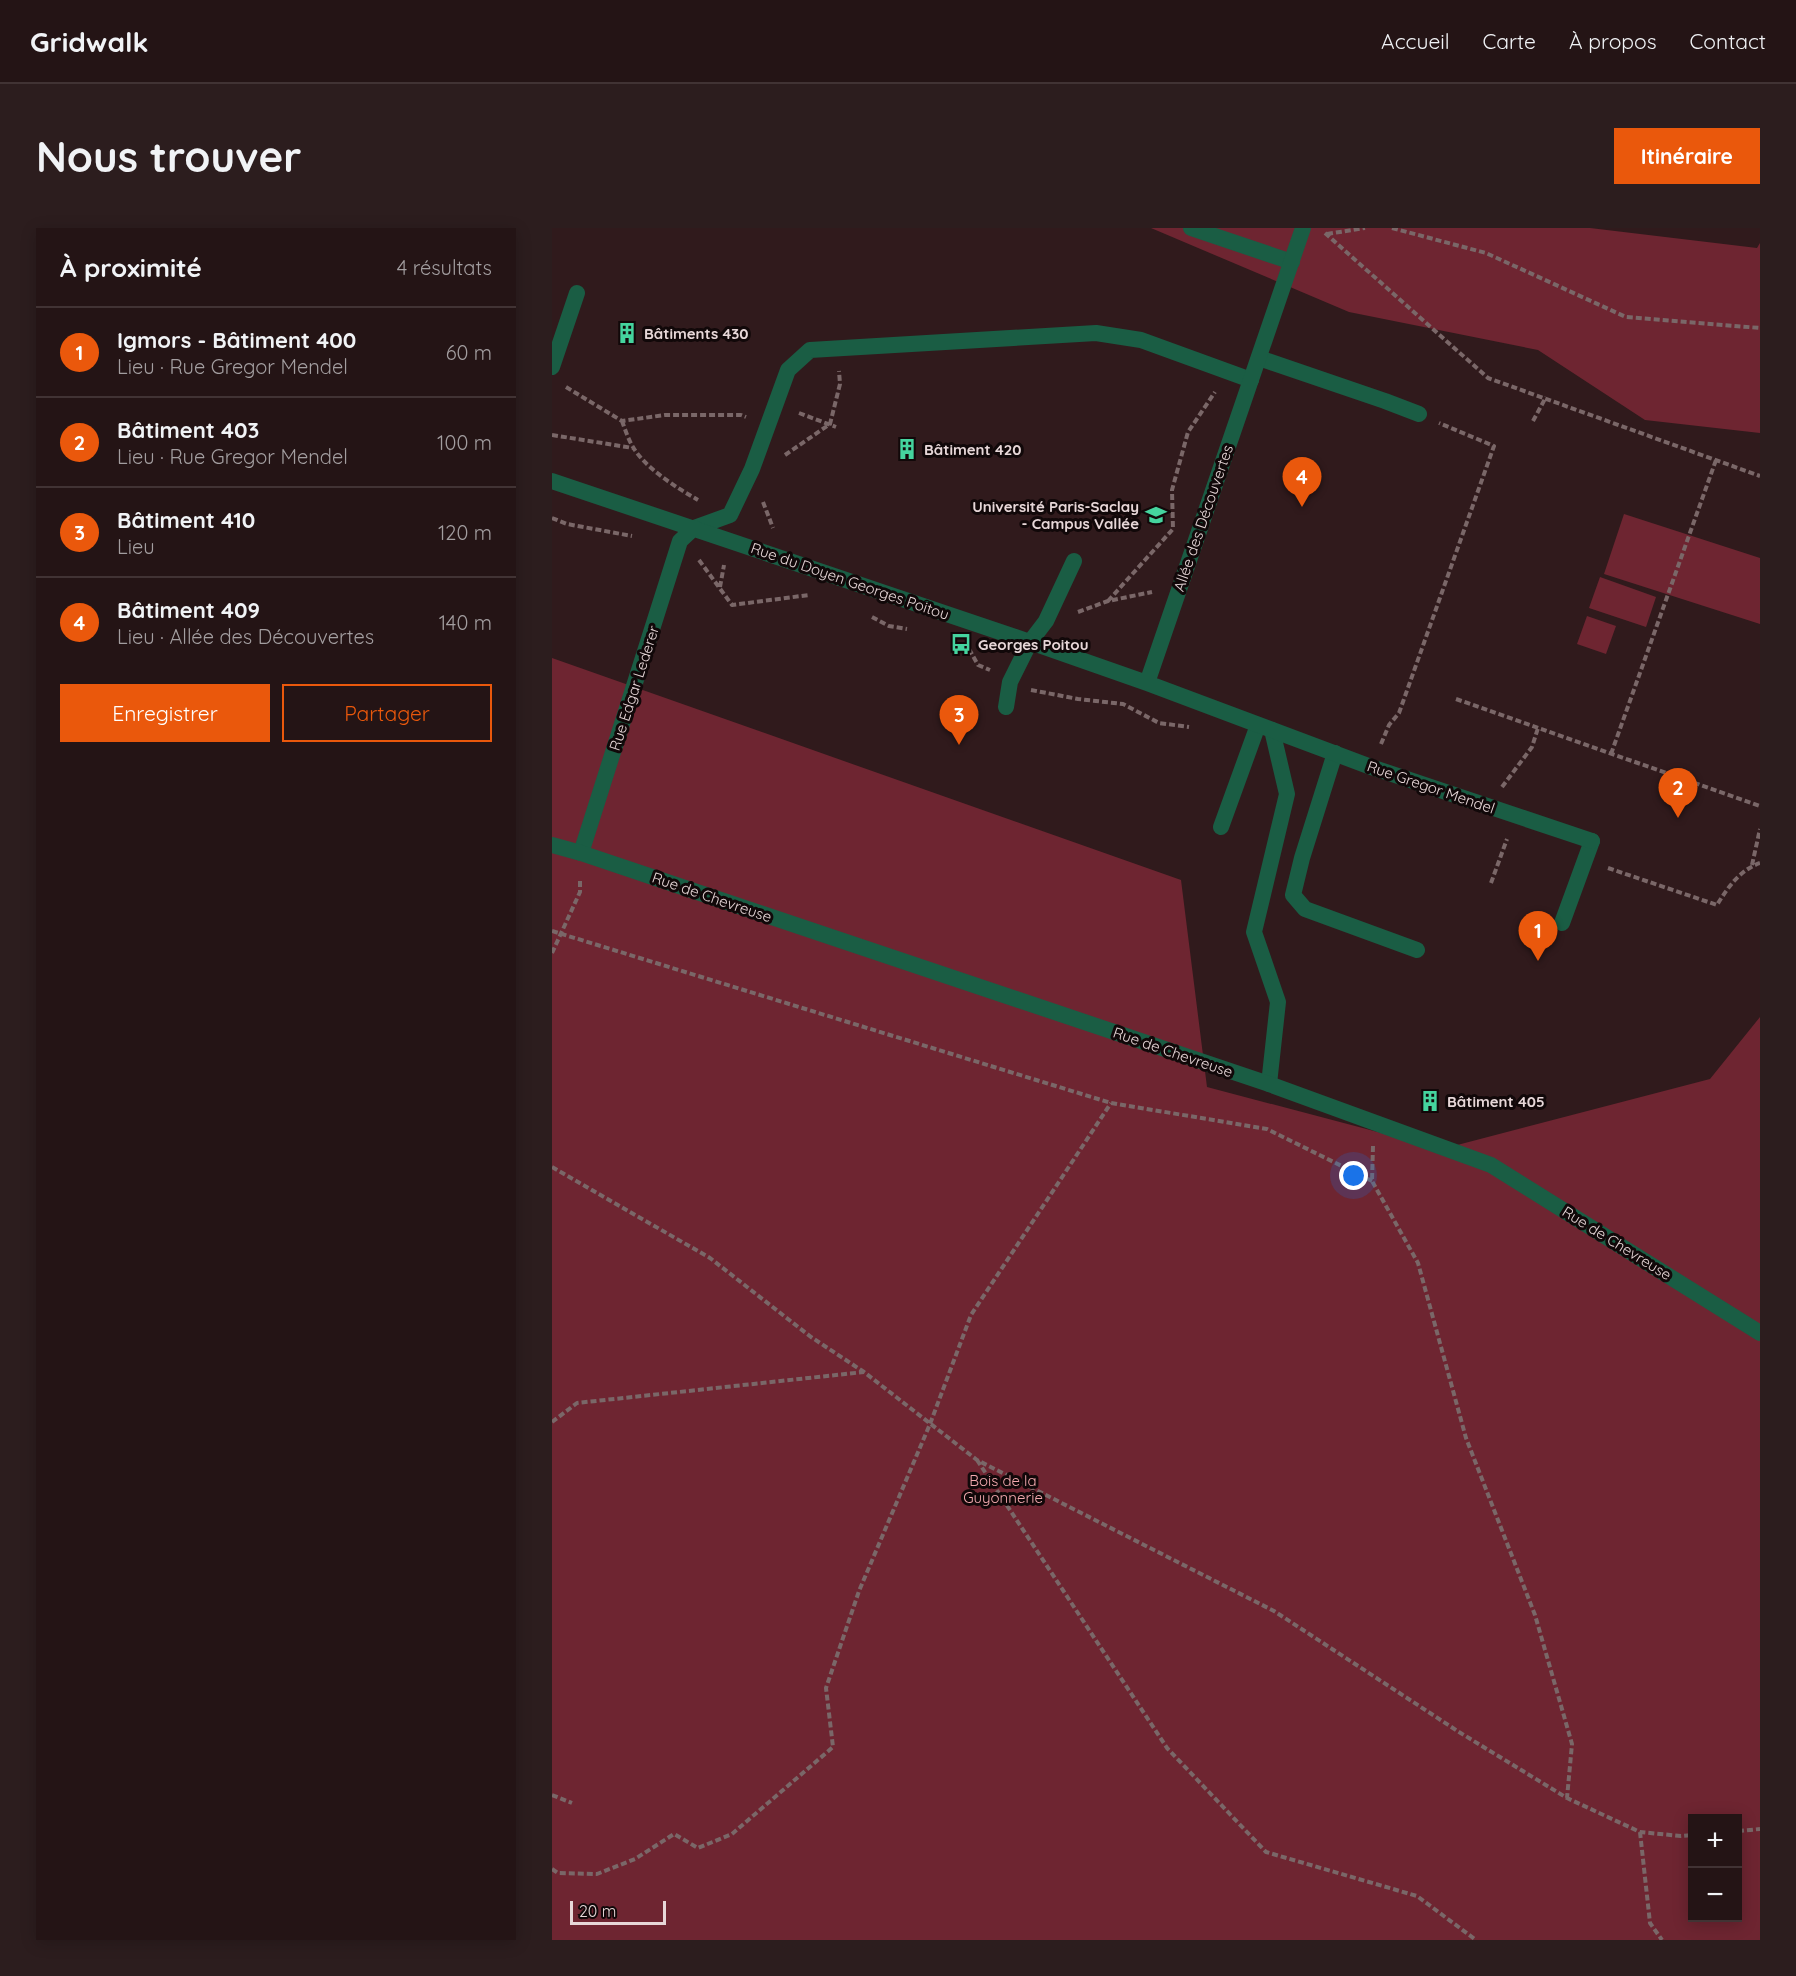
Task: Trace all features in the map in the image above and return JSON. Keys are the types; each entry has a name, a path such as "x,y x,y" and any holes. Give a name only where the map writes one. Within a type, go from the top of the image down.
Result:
{"street":[{"path":"1191,228 1292,262"},
{"name":"Allée des Découvertes","path":"1147,683 1303,228"},
{"path":"552,367 577,293"},
{"path":"694,528 730,515 752,469 788,370 810,350 1096,333 1141,340 1251,380"},
{"path":"1259,358 1419,414"},
{"name":"Rue du Doyen Georges Poitou","path":"552,481 1147,683"},
{"name":"Rue Edgar Lederer","path":"581,853 680,541 694,528"},
{"path":"1006,707 1010,682 1030,642 1046,621 1074,561"},
{"path":"1147,683 1265,728"},
{"path":"1221,827 1265,728"},
{"path":"1265,728 1287,794 1254,932 1278,1002 1269,1084"},
{"name":"Rue Gregor Mendel","path":"1265,728 1371,767 1592,840 1562,923"},
{"path":"1335,753 1302,858 1293,895 1305,909 1418,950"},
{"name":"Rue de Chevreuse","path":"552,845 1269,1084 1491,1165 1760,1333"}],"path":[{"path":"1320,232 1328,234 1365,228"},
{"path":"1392,228 1486,254 1626,317 1760,328"},
{"path":"1328,234 1488,378 1760,476"},
{"path":"781,457 830,424 840,384 838,349"},
{"path":"1155,592 1108,602 1173,529 1172,490 1188,432 1229,371"},
{"path":"562,385 622,421 633,448 648,464 679,489"},
{"path":"1533,421 1546,397"},
{"path":"775,404 836,427"},
{"path":"1378,750 1389,725 1399,713 1494,446 1419,414"},
{"path":"622,421 665,415 741,415 768,424"},
{"path":"552,435 633,448"},
{"path":"1611,754 1716,460"},
{"path":"552,518 567,524 641,538"},
{"path":"694,555 732,605 807,595 819,598"},
{"path":"720,587 726,556"},
{"path":"863,612 889,626 911,629"},
{"path":"966,643 978,665 999,675"},
{"path":"1029,690 1123,704 1159,723 1194,728"},
{"path":"1456,699 1760,806"},
{"path":"1502,787 1532,747 1538,728"},
{"path":"1491,884 1510,829"},
{"path":"1752,866 1760,829"},
{"path":"552,953 580,892 581,853"},
{"path":"1605,867 1717,905 1727,888 1752,866 1760,863"},
{"path":"552,931 1111,1103 1267,1129 1372,1180"},
{"path":"552,1869 558,1873 597,1874 635,1859 674,1834 698,1848 732,1834 832,1747 826,1688 859,1591 930,1424 971,1315 1111,1103"},
{"path":"1374,1122 1372,1180 1418,1263 1466,1438 1535,1615 1572,1744 1567,1798"},
{"path":"552,1167 710,1258 811,1337 864,1372 977,1460 1274,1611 1459,1732 1567,1798 1640,1832 1688,1835"},
{"path":"552,1422 577,1403 864,1372"},
{"path":"977,1460 1167,1748 1266,1852 1417,1896 1476,1940"},
{"path":"552,1796 572,1803"},
{"path":"1742,1831 1760,1829"},
{"path":"1640,1832 1650,1923 1662,1940"}],"green space":[{"path":"1151,228 1590,228 1757,248 1760,243 1760,433 1645,420 1538,350 1349,312"},
{"path":"1624,514 1760,558 1760,624 1604,574"},
{"path":"1600,577 1656,597 1646,627 1589,608"},
{"path":"1587,616 1616,626 1606,654 1577,644"},
{"name":"Bois de la Guyonnerie","path":"552,658 1181,880 1207,1087 1442,1149 1710,1079 1760,1017 1760,1940 552,1940"}],"place":[{"name":"Bâtiments 430","path":"627,333"},
{"name":"Bâtiment 420","path":"907,449"},
{"name":"Bâtiment 409","path":"1302,507"},
{"name":"Université Paris-Saclay - Campus Vallée","path":"1156,515"},
{"name":"Georges Poitou","path":"961,644"},
{"name":"Bâtiment 410","path":"959,745"},
{"name":"Bâtiment 403","path":"1678,818"},
{"name":"Igmors - Bâtiment 400","path":"1538,961"},
{"name":"Bâtiment 405","path":"1430,1101"}]}
